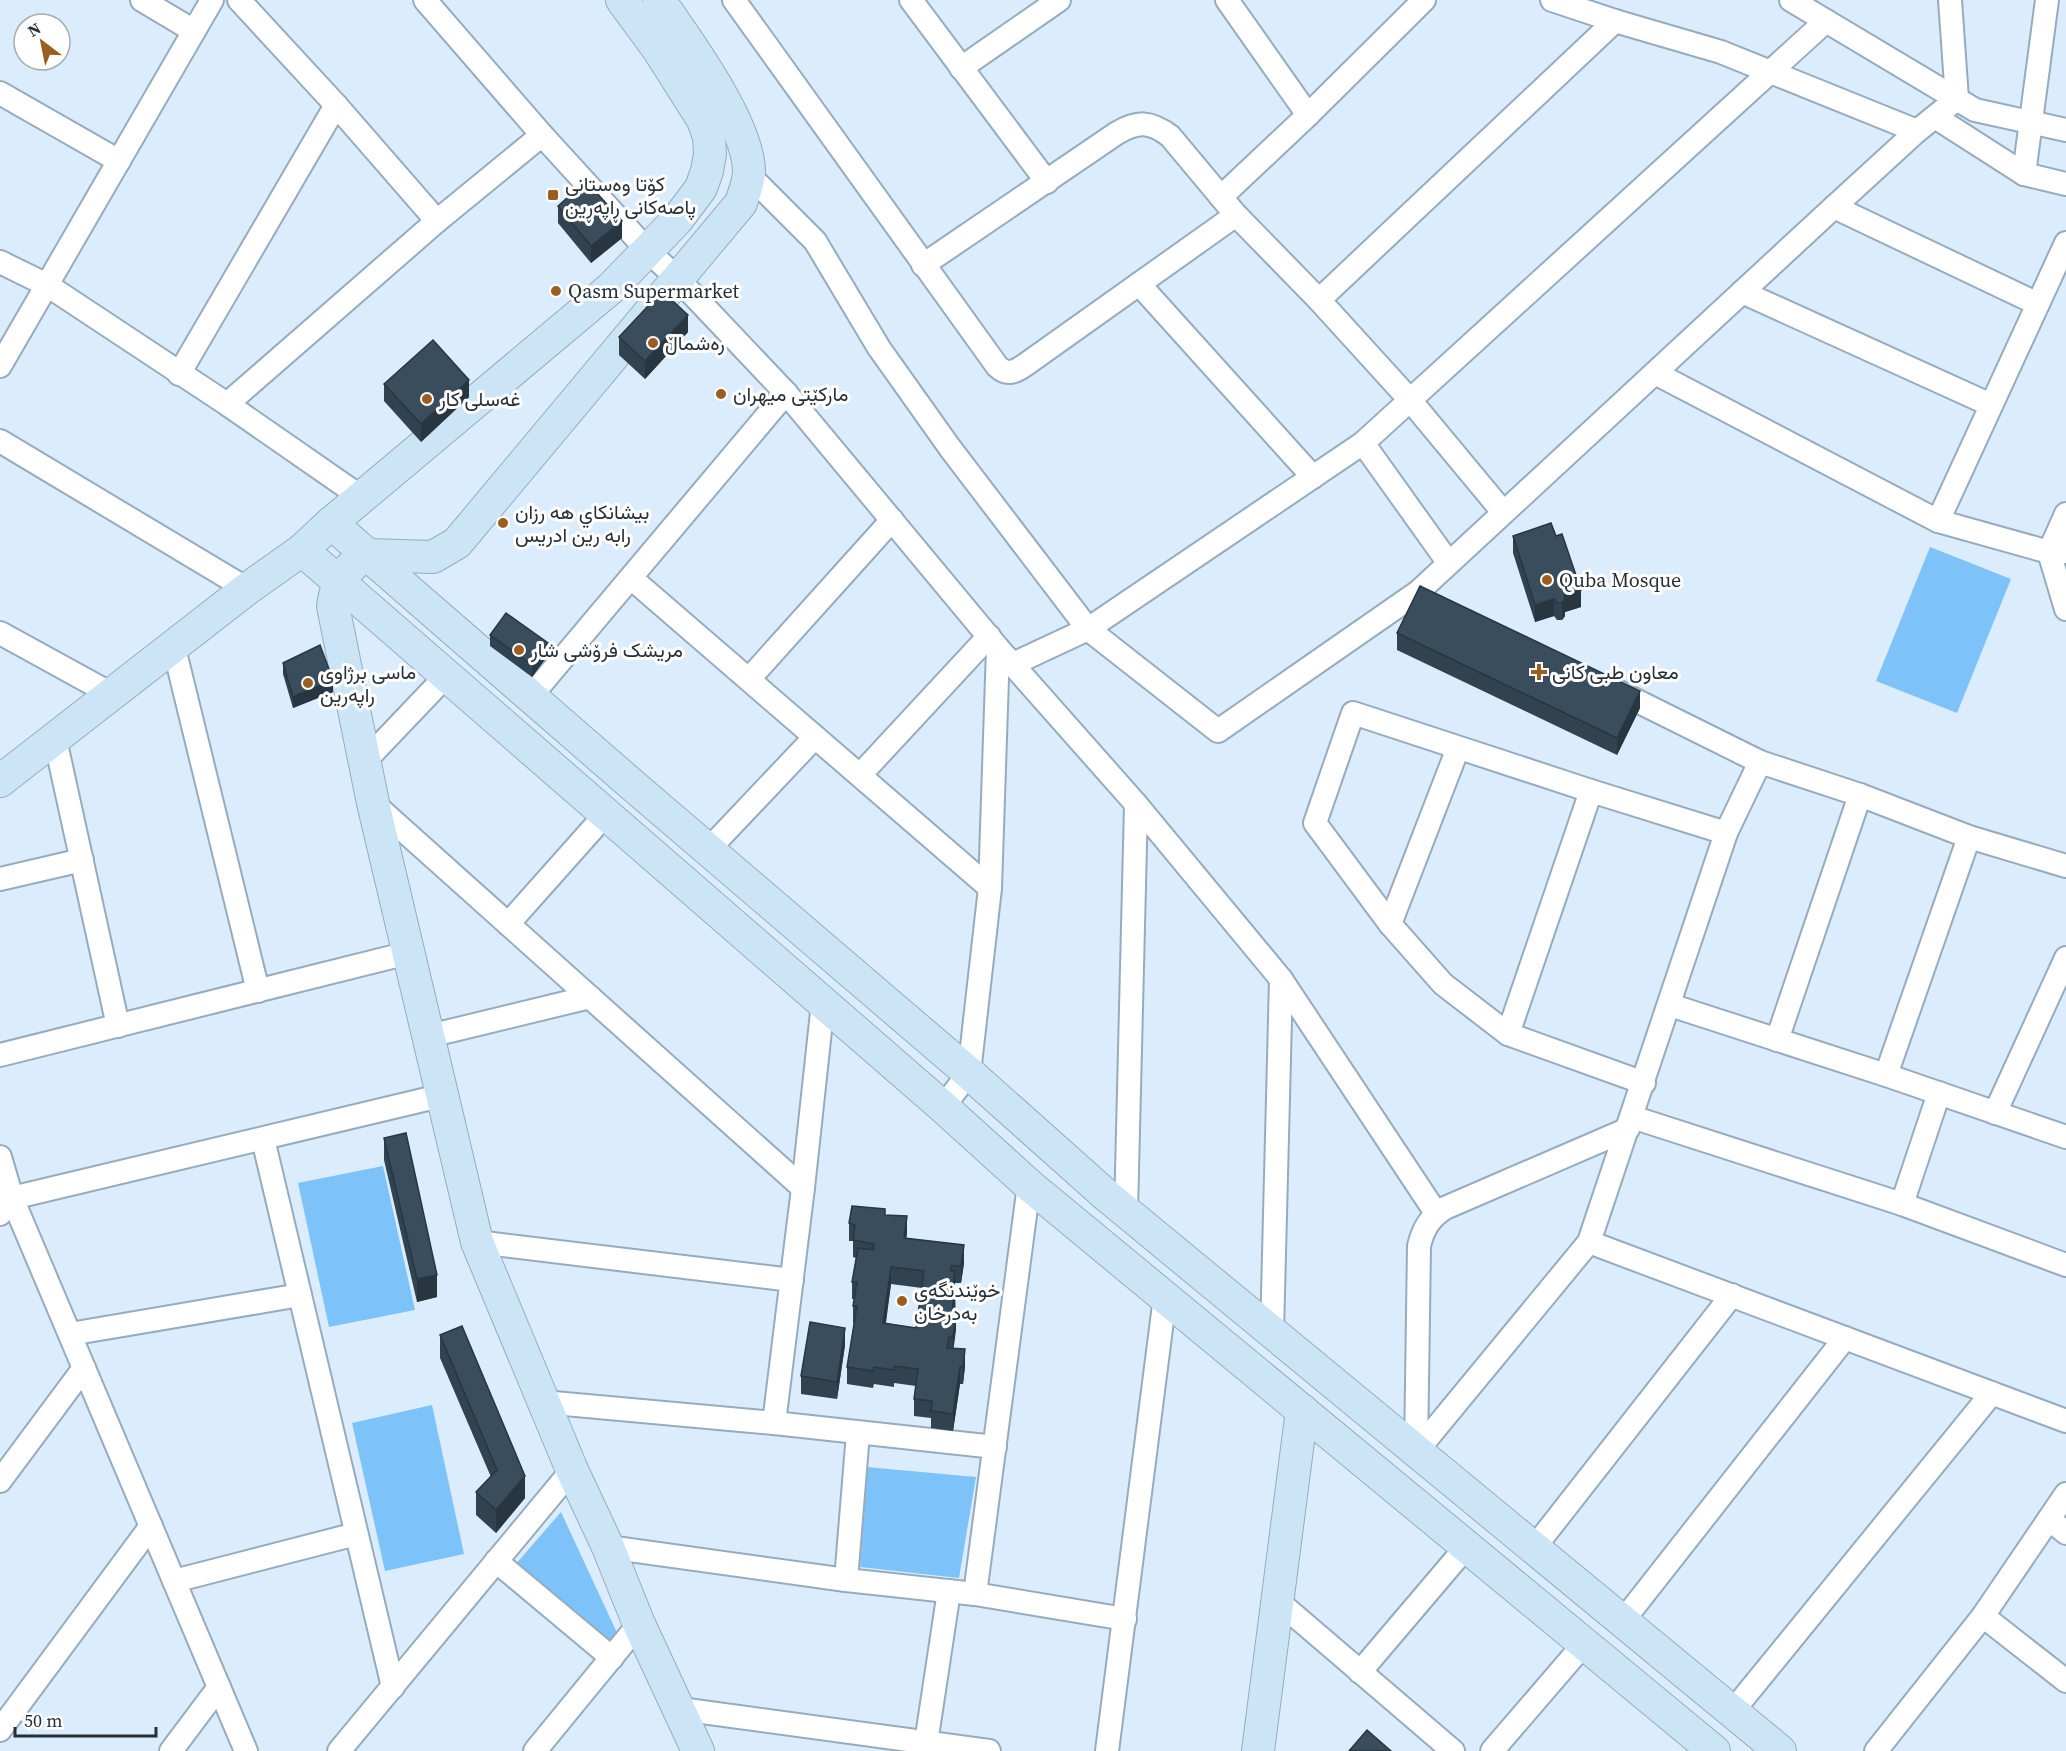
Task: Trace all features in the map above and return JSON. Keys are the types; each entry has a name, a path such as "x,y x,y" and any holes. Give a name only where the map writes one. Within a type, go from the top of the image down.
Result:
{"street":[{"path":"141,0 194,31"},
{"path":"0,366 212,0"},
{"path":"239,0 336,105 437,221"},
{"path":"425,0 542,135 648,251 678,279 786,393 1000,650 1136,804 1281,979 1436,1213"},
{"path":"0,781 247,589 302,550 330,523 611,288 677,220 701,188 708,163 709,137 695,106 658,48 622,0"},
{"path":"659,0 706,70 744,143 749,175 741,203 457,543 433,557 368,555 350,566 338,582 333,606 373,803 477,1242 639,1624 699,1751"},
{"path":"734,0 997,366 1009,373 1025,365 1236,215"},
{"path":"911,0 1047,182"},
{"path":"961,68 1059,0"},
{"path":"1227,0 1308,115"},
{"path":"1221,197 1424,0"},
{"path":"1552,0 1721,52 1917,131"},
{"path":"1791,0 1975,110 2066,130"},
{"path":"1950,0 1957,99"},
{"path":"2024,174 2047,0"},
{"path":"1319,300 1616,21"},
{"path":"860,775 1000,650 1088,630 1363,443 1826,21"},
{"path":"0,93 119,160"},
{"path":"749,175 815,241 879,348 950,448 1088,630 1218,731 1418,592 1917,131 1957,99"},
{"path":"178,374 336,105"},
{"path":"1935,117 2024,174 2066,184"},
{"path":"923,265 1117,133 1130,126 1144,124 1158,127 1170,136 1236,215 1319,300 1410,400 1503,512"},
{"path":"227,404 437,221 542,135"},
{"path":"1834,207 2038,304"},
{"path":"1938,521 2066,243"},
{"path":"0,262 46,285 178,374 227,404 362,497"},
{"path":"1139,284 1313,477"},
{"path":"1742,292 1991,405"},
{"path":"1655,373 1938,521 2058,552"},
{"path":"531,696 786,393"},
{"path":"0,441 247,589"},
{"path":"1363,443 1448,562"},
{"path":"2066,514 2058,552 2066,609"},
{"path":"749,680 892,520"},
{"path":"330,523 969,1073 1126,1212 1780,1751"},
{"path":"302,550 943,1107 1029,1185 1714,1751"},
{"path":"631,578 990,888"},
{"path":"1418,592 1439,603"},
{"path":"0,633 112,695"},
{"path":"174,648 258,991"},
{"path":"943,1107 969,1073 990,888 1000,650"},
{"path":"364,761 446,676"},
{"path":"1589,677 1760,762 1860,795 1969,837 2066,866"},
{"path":"1644,1083 1508,1034 1443,984 1390,924 1315,822 1353,713 1591,791 1726,832"},
{"path":"708,850 816,737"},
{"path":"55,739 118,1026"},
{"path":"1390,924 1458,748"},
{"path":"1416,1452 1589,1242 1726,832 1760,762"},
{"path":"1508,1034 1591,791"},
{"path":"1777,1040 1860,795"},
{"path":"373,803 803,1188"},
{"path":"1126,1212 1136,804"},
{"path":"508,924 605,814"},
{"path":"1886,1075 1969,837"},
{"path":"0,879 82,860"},
{"path":"0,1055 408,953"},
{"path":"1995,1113 2066,958"},
{"path":"1272,1333 1281,979"},
{"path":"429,1036 590,997"},
{"path":"774,1423 823,1003"},
{"path":"1670,1005 1886,1075 2066,1137"},
{"path":"1902,1204 1939,1093"},
{"path":"6,1206 262,1138 444,1095"},
{"path":"1416,1452 1419,1246 1422,1234 1436,1213 1445,1208 1630,1123 1902,1204 2066,1265"},
{"path":"262,1138 393,1687"},
{"path":"0,1157 6,1206 70,1334 246,1751"},
{"path":"975,1594 1029,1185"},
{"path":"477,1242 792,1280"},
{"path":"1589,1242 2066,1421"},
{"path":"70,1334 300,1295"},
{"path":"1534,1548 1732,1295"},
{"path":"1107,1751 1165,1297"},
{"path":"1622,1622 1845,1338"},
{"path":"0,1481 84,1368"},
{"path":"1732,1712 1992,1393"},
{"path":"543,1402 774,1423 995,1447"},
{"path":"1258,1751 1302,1410"},
{"path":"846,1580 858,1433"},
{"path":"339,1751 572,1470"},
{"path":"1876,1751 2057,1526 2066,1494"},
{"path":"0,1730 151,1526"},
{"path":"174,1581 356,1534"},
{"path":"1360,1672 1467,1546"},
{"path":"608,1547 846,1580 975,1594 1125,1619"},
{"path":"496,1561 612,1658"},
{"path":"1536,1603 1561,1571"},
{"path":"926,1743 949,1591"},
{"path":"1279,1602 1453,1751"},
{"path":"1983,1616 2066,1681"},
{"path":"535,1751 639,1624"},
{"path":"1492,1751 1584,1644"},
{"path":"171,1751 219,1687"},
{"path":"680,1709 951,1748 989,1751"}],"shaded area":[{"path":"1930,547 2011,579 1957,713 1876,681"},
{"path":"383,1166 415,1310 329,1327 298,1183"},
{"path":"432,1405 464,1554 385,1571 352,1423"},
{"path":"867,1467 976,1477 959,1578 860,1567"},
{"path":"561,1512 618,1635 610,1645 515,1565"}],"building":[{"path":"586,181 622,221 591,246 558,206"},
{"path":"662,291 688,315 645,361 619,337"},
{"name":"غەسلی کار","path":"433,340 469,380 421,424 384,384"},
{"name":"Quba Mosque","path":"1551,523 1556,536 1562,534 1581,590 1564,595 1565,599 1562,603 1557,603 1554,599 1535,605 1513,536"},
{"path":"1420,586 1640,691 1617,738 1397,633"},
{"path":"506,613 548,643 532,665 490,635"},
{"name":"ماسی برژاوی راپەرین","path":"320,645 333,680 293,697 283,663"},
{"path":"406,1133 437,1275 417,1279 384,1138"},
{"path":"852,1206 885,1209 885,1215 907,1216 904,1238 964,1245 961,1266 951,1266 951,1271 955,1271 952,1312 956,1312 953,1337 949,1337 947,1348 965,1349 953,1414 931,1411 932,1401 914,1399 918,1369 894,1366 894,1370 874,1367 873,1371 847,1367 857,1306 853,1306 857,1282 852,1282 858,1248 873,1250 874,1244 853,1240 855,1225 849,1223","holes":["891,1267 924,1271 916,1328 883,1323"]},
{"path":"810,1322 845,1328 837,1382 801,1376"},
{"path":"462,1326 525,1476 496,1510 476,1492 497,1470 440,1335"},
{"path":"1367,1730 1391,1751 1349,1751"}],"place":[{"name":"كۆتا وەستانی پاصەکانی ڕاپەڕین","path":"553,195"},
{"name":"Qasm Supermarket","path":"556,291"},
{"name":"رەشماڵ","path":"653,343"},
{"name":"مارکێتی میهران","path":"721,394"},
{"name":"غەسلی کار","path":"427,399"},
{"name":"بيشانكاي هه رزان رابه رين ادريس","path":"503,523"},
{"name":"Quba Mosque","path":"1547,580"},
{"name":"مریشک فرۆشی شار","path":"519,650"},
{"name":"معاون طبی کانی","path":"1539,672"},
{"name":"ماسی برژاوی راپەرین","path":"308,683"},
{"name":"خوێندنگەی بەدرخان","path":"902,1301"}]}
